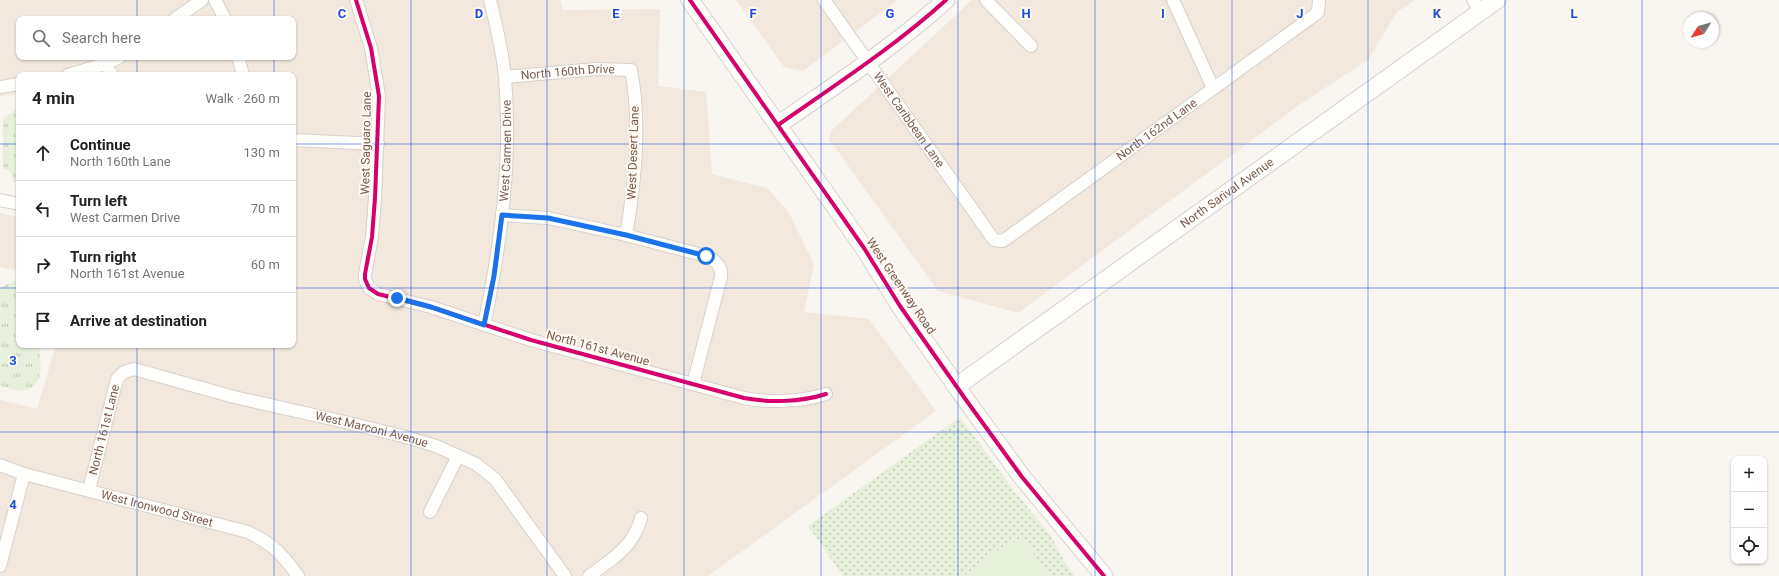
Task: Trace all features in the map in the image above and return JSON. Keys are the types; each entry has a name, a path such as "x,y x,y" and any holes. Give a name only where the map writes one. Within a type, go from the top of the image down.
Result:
{"main road":[{"name":"West Greenway Road","path":"690,0 864,248 900,306 1022,477 1104,576"},
{"path":"778,125 868,63 906,34 946,0"},
{"name":"North Sarival Avenue","path":"957,386 1477,6 1497,0"}],"street":[{"path":"179,16 202,0"},
{"path":"215,0 223,16"},
{"name":"West Saguaro Lane","path":"356,0 371,48 379,96 378,144 373,224 365,274 369,288"},
{"name":"West Carmen Drive","path":"484,325 494,276 508,164 505,77 490,0"},
{"name":"West Caribbean Lane","path":"824,0 994,240"},
{"path":"986,0 1031,46"},
{"path":"1173,0 1214,88"},
{"name":"North 162nd Lane","path":"994,240 1003,241 1214,88 1318,6"},
{"path":"78,72 114,60"},
{"path":"239,60 242,72"},
{"path":"105,64 110,72"},
{"name":"North 160th Drive","path":"505,77 596,68 631,70"},
{"name":"West Desert Lane","path":"626,235 633,194 634,174 635,93 631,70"},
{"path":"0,87 16,84"},
{"path":"296,140 378,144"},
{"path":"0,200 16,203"},
{"path":"502,215 548,218 626,235 706,256 723,262 721,277 693,384"},
{"name":"North 161st Avenue","path":"369,288 378,294 431,307 531,340 744,398 760,400 795,400 826,394"},
{"name":"West Marconi Avenue","path":"124,372 134,369 234,397 345,422 436,446 476,464 495,478 565,576"},
{"name":"North 161st Lane","path":"89,490 117,380 124,372"},
{"path":"430,512 458,456"},
{"name":"West Ironwood Street","path":"0,465 24,474 248,532 265,540 282,554 298,576"},
{"path":"0,566 24,474"},
{"path":"589,576 630,543 639,527 641,518"}],"shaded area":[{"path":"0,0 560,0 563,10 660,9 658,86 706,92 712,174 767,188 788,211 814,264 804,312 869,319 936,411 708,576 0,576 0,400 37,409 55,348 296,348 296,72 16,72 16,94 0,96"},
{"path":"736,0 898,0 803,71 784,67"},
{"path":"972,0 1415,0 1397,12 1368,60 1302,103 1018,313 938,291 829,139 831,131"},
{"path":"0,213 16,216 16,270 0,267"}],"green space":[{"path":"16,109 16,183 9,170 3,169 3,119"},
{"path":"14,281 16,282 16,348 39,348 41,365 39,378 32,388 25,390 16,390 0,386 0,288"},
{"path":"960,417 1012,488 1051,536 1064,561 1075,576 843,576 808,526"},
{"path":"1024,540 1050,576 963,576 1007,543"}],"cycle path":[{"path":"356,0 371,48 379,96 372,237 365,274 365,279 369,288 378,294 431,307 531,340 744,398 764,401 785,401 806,399 826,394"},
{"path":"690,0 864,248 900,306 966,400 1022,477 1104,576"},
{"path":"778,125 885,50 946,0"}],"route":[{"path":"397,298 431,307 484,325 494,276 502,215 548,218 626,235 706,256"}]}
